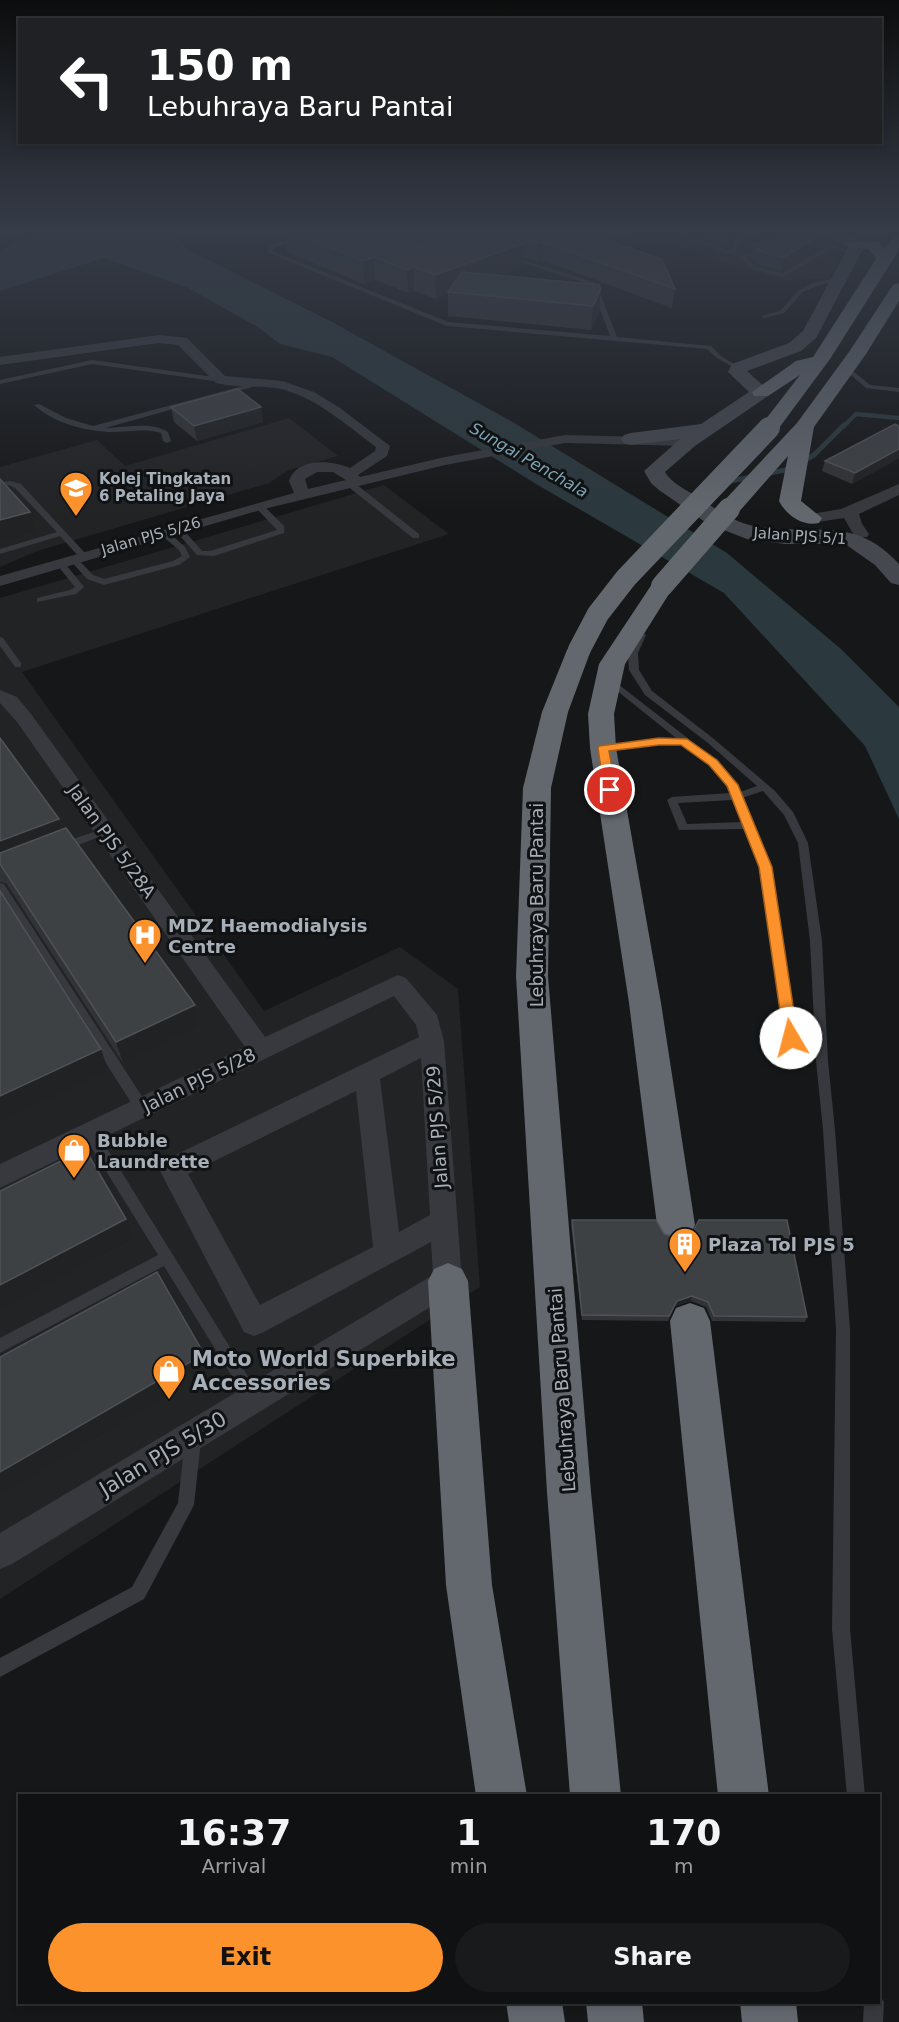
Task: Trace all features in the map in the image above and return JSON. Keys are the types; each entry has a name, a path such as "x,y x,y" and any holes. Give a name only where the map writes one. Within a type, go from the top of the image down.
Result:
{"highway":[{"name":"Lebuhraya Baru Pantai","path":"596,1794 569,1492 532,976 537,788 555,712 579,650 598,614 626,578 769,428 822,359 845,322"},
{"path":"676,1225 645,1003 603,748 601,714 612,664 660,588 794,449 804,428 876,322"},
{"path":"761,392 802,365 822,359"},
{"path":"794,449 789,501 793,507 811,518"},
{"path":"448,1281 469,1585 502,1794"},
{"path":"690,1321 744,1794"},
{"path":"534,2004 537,2022"},
{"path":"614,2004 616,2022"},
{"path":"768,2004 770,2022"}],"street":[{"path":"716,519 658,479 654,471 658,465 688,442 761,392 738,372 738,368 795,347 810,334 816,322"},
{"path":"0,361 159,339 182,341 221,380 282,385 311,396 382,446 382,453 351,479 333,467 308,470 298,477 297,481 303,495"},
{"path":"631,439 708,429"},
{"name":"Jalan PJS 5/26","path":"0,581 170,530 303,495 351,479 565,439 688,442"},
{"path":"631,439 642,443 657,456 658,465"},
{"path":"797,537 814,530 816,527 811,518 852,513 899,489"},
{"path":"852,513 854,524 861,534"},
{"name":"Jalan PJS 5/1","path":"716,519 744,523 792,516 811,518 861,534 878,548 883,560"},
{"name":"Jalan PJS 5/1","path":"716,519 747,532 797,537 845,537 859,543 883,560 899,578"},
{"name":"Jalan PJS 5/28A","path":"0,696 9,701 24,718 261,1050"},
{"name":"Jalan PJS 5/28","path":"0,1176 398,984"},
{"name":"Jalan PJS 5/29","path":"398,984 428,1022 432,1041 448,1281"},
{"path":"432,1041 172,1169 254,1323 444,1221"},
{"path":"367,1074 388,1253"},
{"name":"Jalan PJS 5/30","path":"0,1552 448,1281"}],"lane":[{"path":"443,322 709,347 719,357 738,368"},
{"path":"608,322 614,338"},
{"path":"0,382 92,362 221,380"},
{"path":"846,368 868,387 899,390"},
{"path":"95,428 238,387 262,383"},
{"path":"37,405 63,421 95,428 157,429 164,432 167,441"},
{"path":"351,479 416,536"},
{"path":"0,484 10,483 18,486 63,533 72,559 80,587 73,592 40,600"},
{"path":"170,530 200,553 211,554 280,531 281,528 271,516 259,506"},
{"path":"72,559 90,577 104,582 176,563 186,557 170,530"},
{"path":"0,552 63,533"},
{"path":"660,588 647,624 633,653 634,670 648,693 711,741 764,787 789,814 803,843 816,940 822,1061 830,1130 843,1329 842,1629 856,1794"},
{"path":"0,640 18,664"},
{"path":"609,680 713,763 732,785 738,796 765,867 791,1038"},
{"path":"603,748 659,741 683,741"},
{"path":"750,825 683,828 672,800 738,796 764,787"},
{"path":"52,851 105,831"},
{"path":"0,887 142,1108"},
{"path":"90,1133 254,1399"},
{"path":"0,1347 166,1258"},
{"path":"0,1668 138,1593 186,1505 193,1436"},
{"path":"873,2022 874,2004"}],"shaded area":[{"name":"Kolej Tingkatan 6 Petaling Jaya","path":"289,418 338,456 289,470 269,483 37,551 0,567 0,467 97,440 125,466"},
{"path":"384,485 449,534 22,672 264,1011 400,947 458,989 480,1287 0,1599 0,598"}],"water":[{"name":"Sungai Penchala","path":"250,322 333,322 511,421 727,553 841,649 899,707 899,819 865,746 724,593 536,484 332,357 280,344"}],"building":[{"path":"238,389 261,407 194,426 171,407"},
{"path":"895,424 899,426 899,449 855,473 825,461"},
{"path":"0,479 30,512 0,520"},
{"path":"0,738 59,819 0,841"},
{"path":"66,828 195,1005 116,1042 0,864 0,853"},
{"path":"0,891 101,1049 0,1096"},
{"path":"85,1149 126,1219 0,1285 0,1191"},
{"name":"Plaza Tol PJS 5","path":"572,1220 656,1220 664,1234 678,1238 692,1233 699,1220 787,1220 807,1317 714,1316 708,1302 692,1296 677,1301 669,1316 582,1315"},
{"path":"157,1272 204,1354 0,1472 0,1357"}],"waterway":[{"path":"843,427 856,414 899,418"},
{"path":"726,482 790,469 814,455 844,425"}],"place":[{"name":"Kolej Tingkatan 6 Petaling Jaya","path":"76,517"},
{"name":"MDZ Haemodialysis Centre","path":"145,964"},
{"name":"Bubble Laundrette","path":"74,1179"},
{"name":"Plaza Tol PJS 5","path":"685,1273"},
{"name":"Moto World Superbike Accessories","path":"169,1400"}],"route":[{"path":"610,790 603,748 659,741 683,741 713,763 732,785 740,800 765,867 791,1038"}]}
